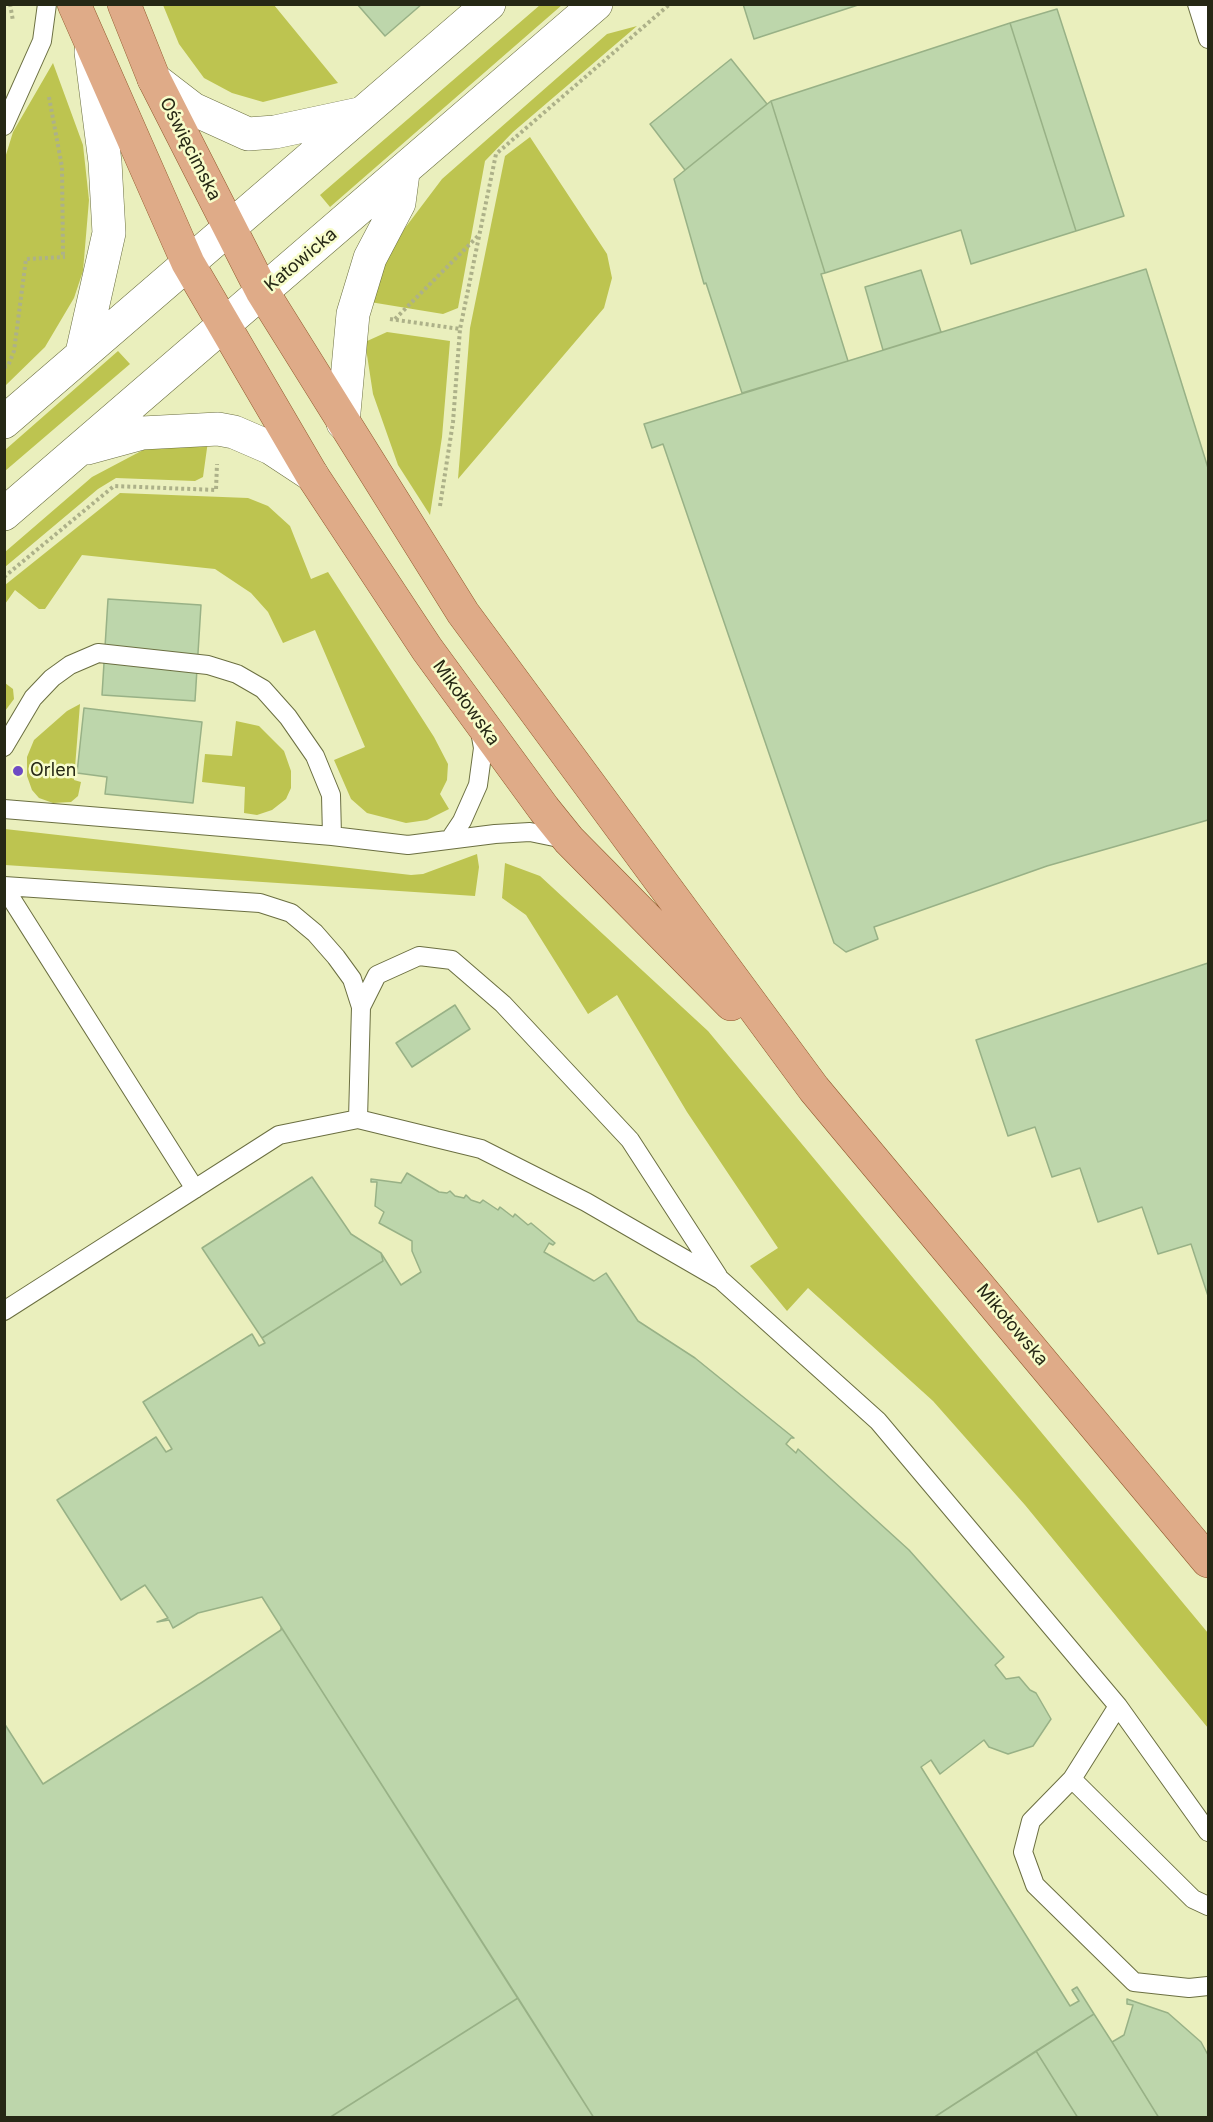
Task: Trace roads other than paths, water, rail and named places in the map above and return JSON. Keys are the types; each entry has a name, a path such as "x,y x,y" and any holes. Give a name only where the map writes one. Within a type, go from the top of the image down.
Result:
{"main road":[{"path":"74,4 188,263"},
{"name":"Oświęcimska","path":"124,4 154,79 262,291"},
{"path":"4,422 489,4"},
{"name":"Katowicka","path":"4,514 74,452 168,375 262,291 404,173 596,4"},
{"path":"82,353 109,233 105,162 89,41"},
{"path":"154,79 194,109 248,134 275,132 364,113"},
{"path":"343,423 353,314 370,258 399,203 404,173"},
{"name":"Mikołowska","path":"188,263 312,475 479,723 569,840 814,1089"},
{"name":"Mikołowska","path":"262,291 463,613 814,1089 1209,1561"},
{"path":"74,452 142,433 218,429 234,432 271,447 312,475"}],"lane":[{"path":"4,126 31,70 42,40 47,4"},
{"path":"1197,4 1209,39"},
{"path":"4,747 33,698 52,678 70,664 99,653 208,665 237,674 263,689 288,717 315,756 331,795 332,836"},
{"path":"450,839 462,821 478,785 483,748 479,723"},
{"path":"4,809 332,836 408,845 530,832 569,840"},
{"path":"4,887 260,903 291,913 315,933 336,957 351,979 361,1007 358,1119"},
{"path":"4,887 195,1189"},
{"path":"361,1007 377,975 419,956 452,960 503,1004 630,1140 721,1280"},
{"path":"4,1311 279,1135 358,1119 481,1149 586,1202 721,1280 878,1421 1118,1706 1209,1832"},
{"path":"1118,1706 1072,1779 1031,1821 1023,1852 1035,1885 1134,1982 1189,1988 1209,1986"},
{"path":"1072,1779 1194,1899 1209,1906"}],"place":[{"name":"Orlen","path":"18,771"}]}
